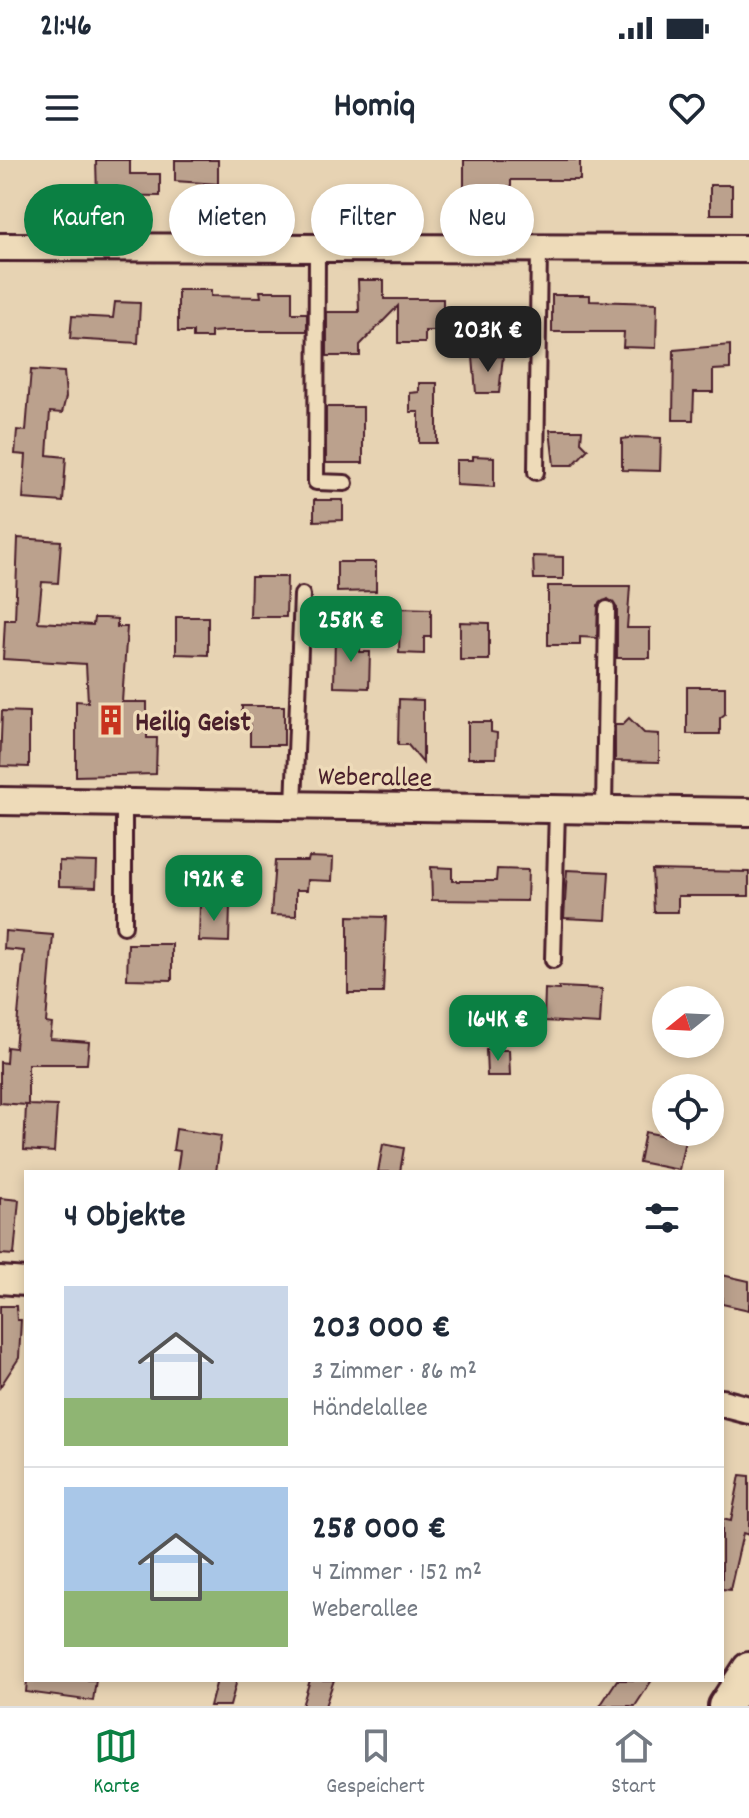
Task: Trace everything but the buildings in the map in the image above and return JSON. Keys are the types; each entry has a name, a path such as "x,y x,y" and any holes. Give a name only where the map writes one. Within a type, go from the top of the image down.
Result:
{"street":[{"path":"0,247 311,250"},
{"path":"424,250 749,249"},
{"name":"Weberallee","path":"0,801 749,812"},
{"path":"0,1280 24,1282"},
{"path":"724,1404 749,1410"},
{"path":"725,1706 749,1669"}],"lane":[{"path":"536,472 539,249"},
{"path":"317,256 316,482 345,483"},
{"path":"294,806 302,595"},
{"path":"604,810 607,609"},
{"path":"124,803 124,926"},
{"path":"553,960 557,809"}],"place":[{"name":"Heilig Geist","path":"111,720"}]}
